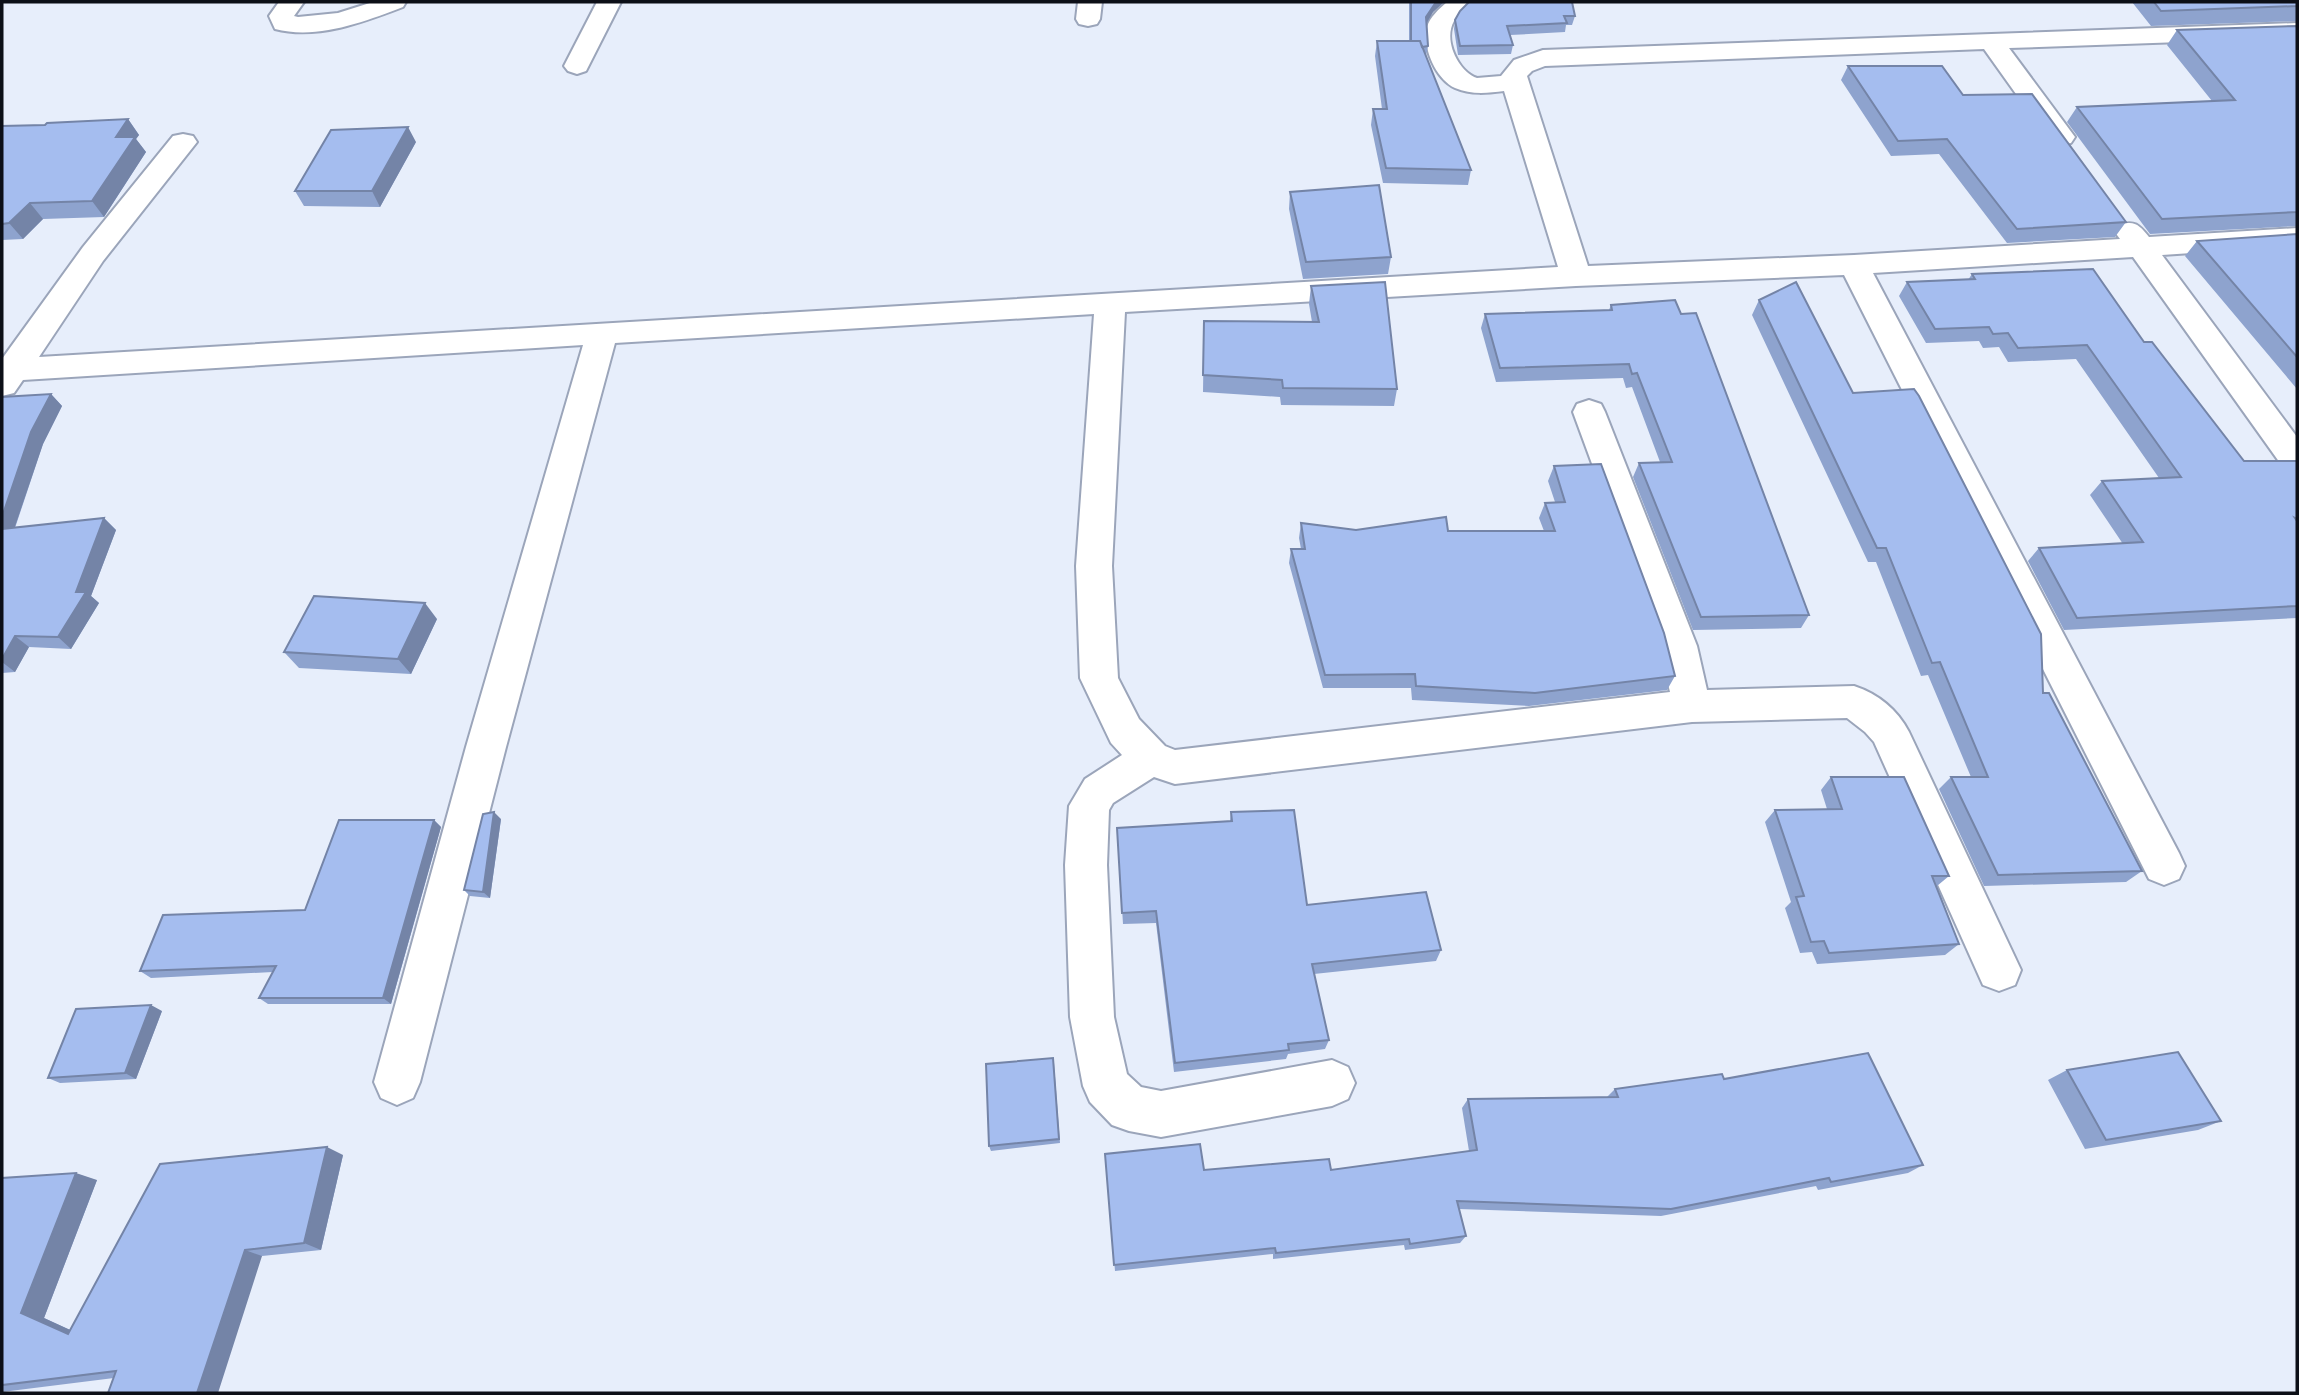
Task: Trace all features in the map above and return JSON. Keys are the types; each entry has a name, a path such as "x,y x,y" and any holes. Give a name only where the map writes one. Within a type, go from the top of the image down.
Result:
{"street":[{"path":"292,2 281,16 284,24 301,26 346,18 394,2"},
{"path":"577,66 609,2"},
{"path":"1462,2 1441,22 1439,36 1444,63 1466,84 1476,86 1514,82"},
{"path":"1576,276 1514,82 1517,69 1526,63 1543,58 2297,30"},
{"path":"1991,41 2078,160"},
{"path":"6,376 93,254 183,142"},
{"path":"2117,214 2297,461"},
{"path":"6,376 1110,303 1576,276 1854,265 2297,237"},
{"path":"1854,265 2164,866"},
{"path":"1110,303 1094,566 1099,678 1125,731 1151,759 1175,766 1692,706 1854,702 1879,720 1889,732 1999,970"},
{"path":"397,1082 486,747 602,335"},
{"path":"1589,412 1678,646 1692,706"},
{"path":"1151,759 1099,791 1089,806 1087,865 1092,1017 1106,1086 1129,1108 1161,1114 1332,1083"}],"building":[{"path":"1411,2 1436,2 1426,17 1428,46 1422,47 1420,41 1411,41"},
{"path":"1469,2 1572,2 1575,16 1564,16 1567,23 1507,26 1513,45 1460,46 1455,20"},
{"path":"2154,2 2297,2 2297,6 2161,11"},
{"path":"2297,26 2297,212 2162,219 2077,107 2235,100 2177,30"},
{"path":"1377,41 1420,41 1471,170 1386,168 1373,109 1387,109"},
{"path":"1848,66 1942,66 1963,95 2032,94 2126,222 2017,229 1947,139 1898,141"},
{"path":"128,119 116,137 135,137 92,201 30,203 9,223 2,224 2,126"},
{"path":"408,127 372,191 295,191 331,130"},
{"path":"1379,185 1391,257 1306,262 1290,192"},
{"path":"2297,234 2297,357 2197,241"},
{"path":"2093,269 2144,342 2152,342 2244,461 2297,461 2297,606 2077,618 2039,548 2143,542 2102,481 2181,477 2087,345 2018,348 2008,333 1993,334 1989,327 1935,329 1907,282 1975,279 1972,274"},
{"path":"1385,282 1397,389 1283,388 1282,380 1203,375 1204,321 1319,322 1311,286"},
{"path":"1796,282 1853,393 1914,389 1919,396 2041,634 2043,693 2049,693 2142,871 1998,875 1951,777 1988,777 1940,662 1932,663 1886,548 1877,548 1759,300"},
{"path":"1675,300 1681,314 1696,313 1809,615 1701,617 1639,463 1672,462 1637,373 1632,374 1629,364 1500,368 1485,314 1612,310 1611,305"},
{"path":"51,394 31,432 2,517 2,397"},
{"path":"1601,464 1664,633 1675,676 1535,693 1416,686 1415,674 1325,675 1291,549 1305,549 1301,523 1356,530 1446,517 1448,531 1555,531 1545,503 1565,502 1554,466"},
{"path":"104,518 76,592 86,592 58,637 15,636 2,659 2,529"},
{"path":"314,596 425,603 398,659 284,652"},
{"path":"1831,777 1904,777 1949,876 1932,876 1959,944 1829,953 1824,941 1811,942 1796,897 1804,896 1775,810 1842,809"},
{"path":"1294,810 1307,905 1426,892 1441,950 1312,964 1329,1040 1288,1044 1289,1050 1175,1063 1156,911 1122,913 1117,828 1232,821 1231,812"},
{"path":"494,812 483,892 464,890 483,814"},
{"path":"339,820 434,820 383,998 259,998 276,966 140,971 163,915 305,910"},
{"path":"151,1005 125,1073 48,1078 76,1009"},
{"path":"2178,1052 2221,1121 2106,1140 2067,1070"},
{"path":"1868,1053 1923,1165 1831,1182 1829,1178 1671,1209 1457,1201 1466,1236 1410,1244 1409,1239 1276,1253 1275,1248 1114,1265 1105,1154 1200,1144 1204,1170 1329,1159 1331,1170 1477,1150 1468,1099 1618,1097 1615,1089 1722,1074 1724,1079"},
{"path":"1053,1058 1059,1139 989,1146 986,1064"},
{"path":"327,1147 304,1243 245,1250 197,1393 108,1393 116,1371 2,1385 2,1178 76,1173 21,1313 68,1334 160,1164"}]}
